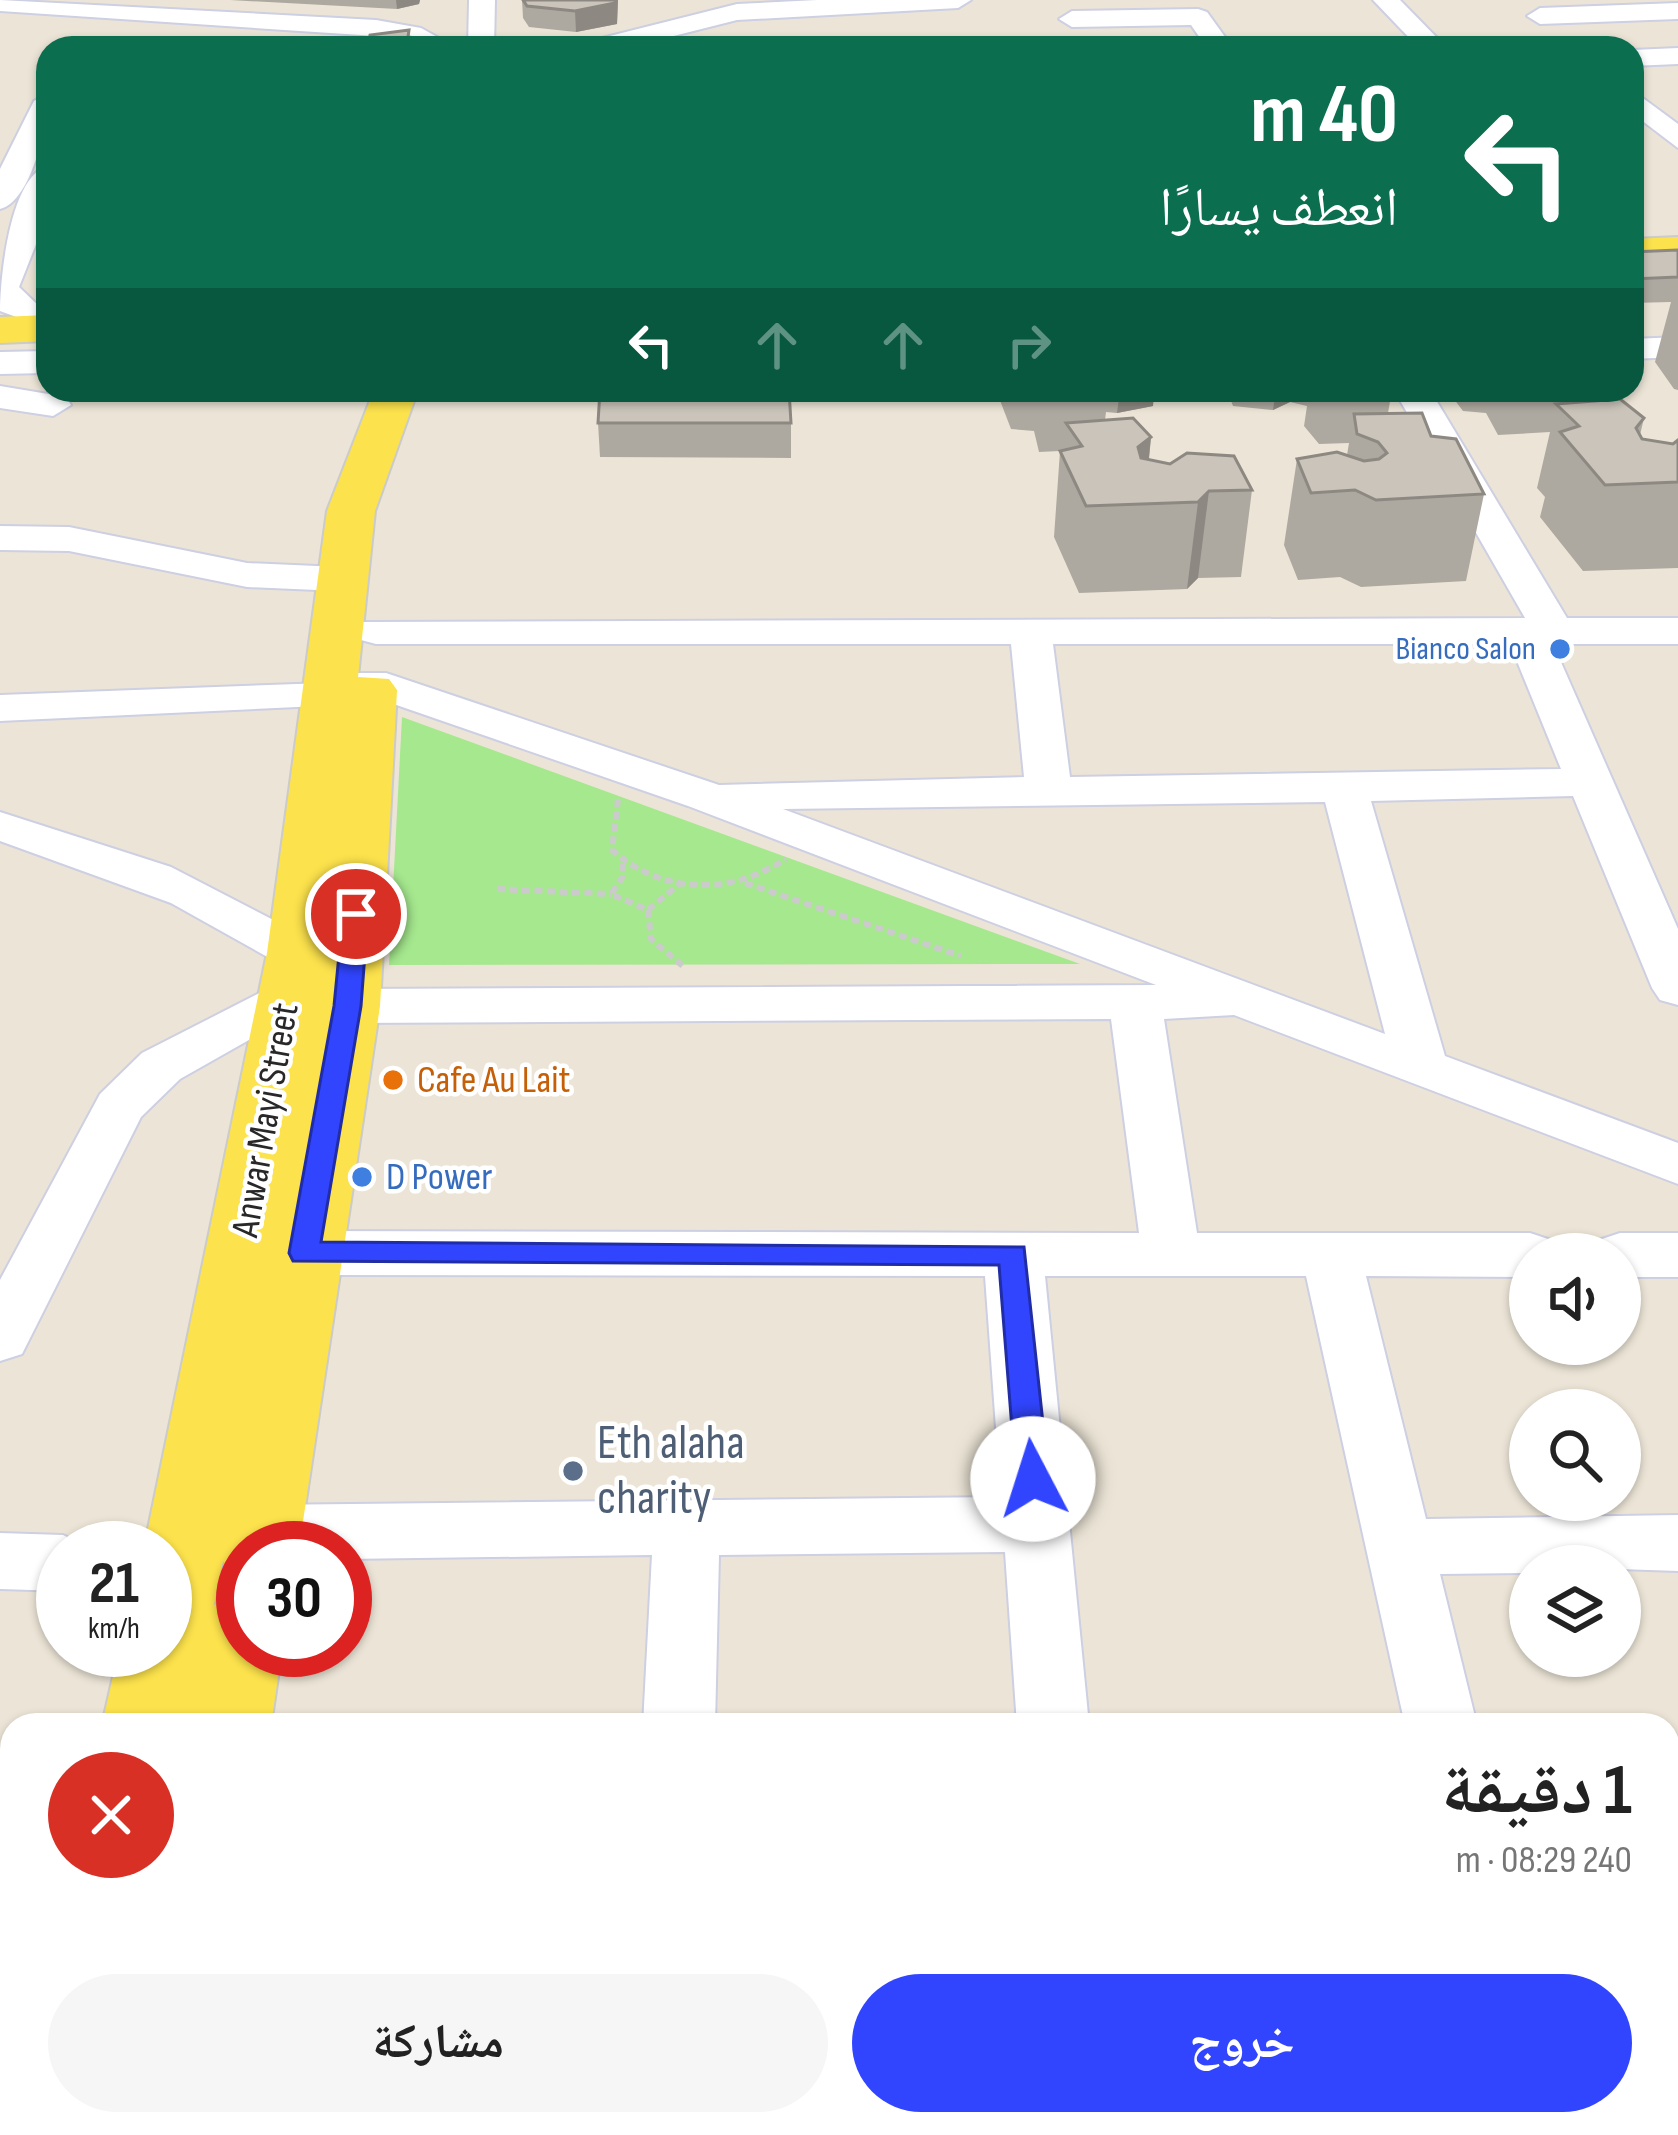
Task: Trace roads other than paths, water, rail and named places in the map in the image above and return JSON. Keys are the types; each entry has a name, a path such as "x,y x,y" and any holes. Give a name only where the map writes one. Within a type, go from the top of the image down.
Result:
{"main road":[{"path":"1644,232 1678,231"},
{"path":"1644,250 1678,249"},
{"name":"Anwar Mayi Street","path":"357,670 340,579 351,512 397,402"},
{"name":"Anwar Mayi Street","path":"184,1521 312,985 357,670 391,536 399,402"},
{"name":"Anwar Mayi Street","path":"262,1521 304,1253 312,985"},
{"path":"149,1713 156,1677"},
{"path":"228,1713 235,1677"}],"street":[{"path":"481,36 482,0"},
{"path":"636,36 704,16 858,11 958,0"},
{"path":"1386,0 1421,36"},
{"path":"0,3 100,19 405,20 440,36"},
{"path":"1531,8 1678,11"},
{"path":"1531,8 1562,36"},
{"path":"1066,10 1198,16 1212,36"},
{"path":"1644,57 1678,56"},
{"path":"1644,109 1678,139"},
{"path":"0,113 36,116"},
{"path":"0,131 36,118"},
{"path":"1,195 36,126"},
{"path":"18,312 36,230"},
{"path":"1644,348 1678,347"},
{"path":"0,363 36,362"},
{"path":"0,397 53,405"},
{"path":"1418,402 1540,632 1590,782 1678,988"},
{"path":"0,538 31,534 247,575 340,579"},
{"path":"0,707 357,670 1031,634 1678,632"},
{"path":"1031,634 1048,788"},
{"path":"357,670 705,796 1678,1164"},
{"path":"705,796 1048,788 1346,791 1590,782"},
{"path":"1346,791 1421,1066"},
{"path":"0,826 160,877 223,904 312,985"},
{"path":"0,1338 119,1107 161,1066 312,985 1252,1002"},
{"path":"1135,1003 1171,1255"},
{"path":"304,1253 1509,1255"},
{"path":"1013,1255 1052,1713"},
{"path":"1331,1255 1438,1713"},
{"path":"1641,1255 1678,1255"},
{"path":"372,1537 1036,1524"},
{"path":"680,1713 687,1528"},
{"path":"1399,1547 1678,1543"},
{"path":"0,1562 36,1563"}],"place":[{"name":"Bianco Salon","path":"1560,649"},
{"name":"Cafe Au Lait","path":"393,1080"},
{"name":"D Power","path":"362,1177"},
{"name":"Eth alaha charity","path":"573,1471"}]}
